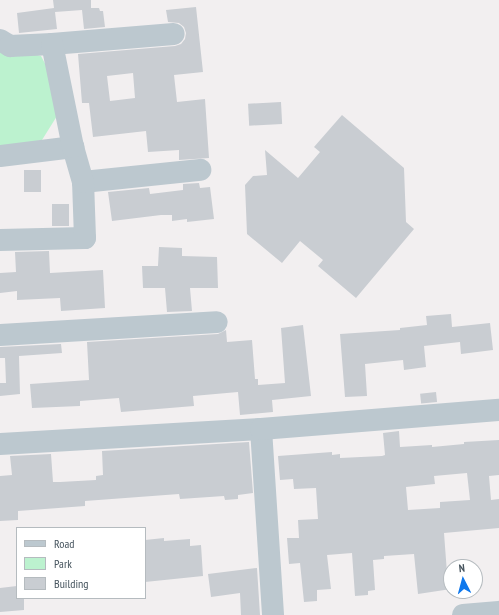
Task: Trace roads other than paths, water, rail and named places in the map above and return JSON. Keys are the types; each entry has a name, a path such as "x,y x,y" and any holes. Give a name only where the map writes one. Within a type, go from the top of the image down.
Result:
{"street":[{"path":"0,40 10,46 174,34"},
{"path":"0,240 85,238 83,182 73,147 52,44"},
{"path":"0,156 73,147"},
{"path":"83,182 200,170"},
{"path":"0,335 216,322"},
{"path":"0,444 261,429 499,410"},
{"path":"261,429 273,615"},
{"path":"463,615 499,612"}]}
